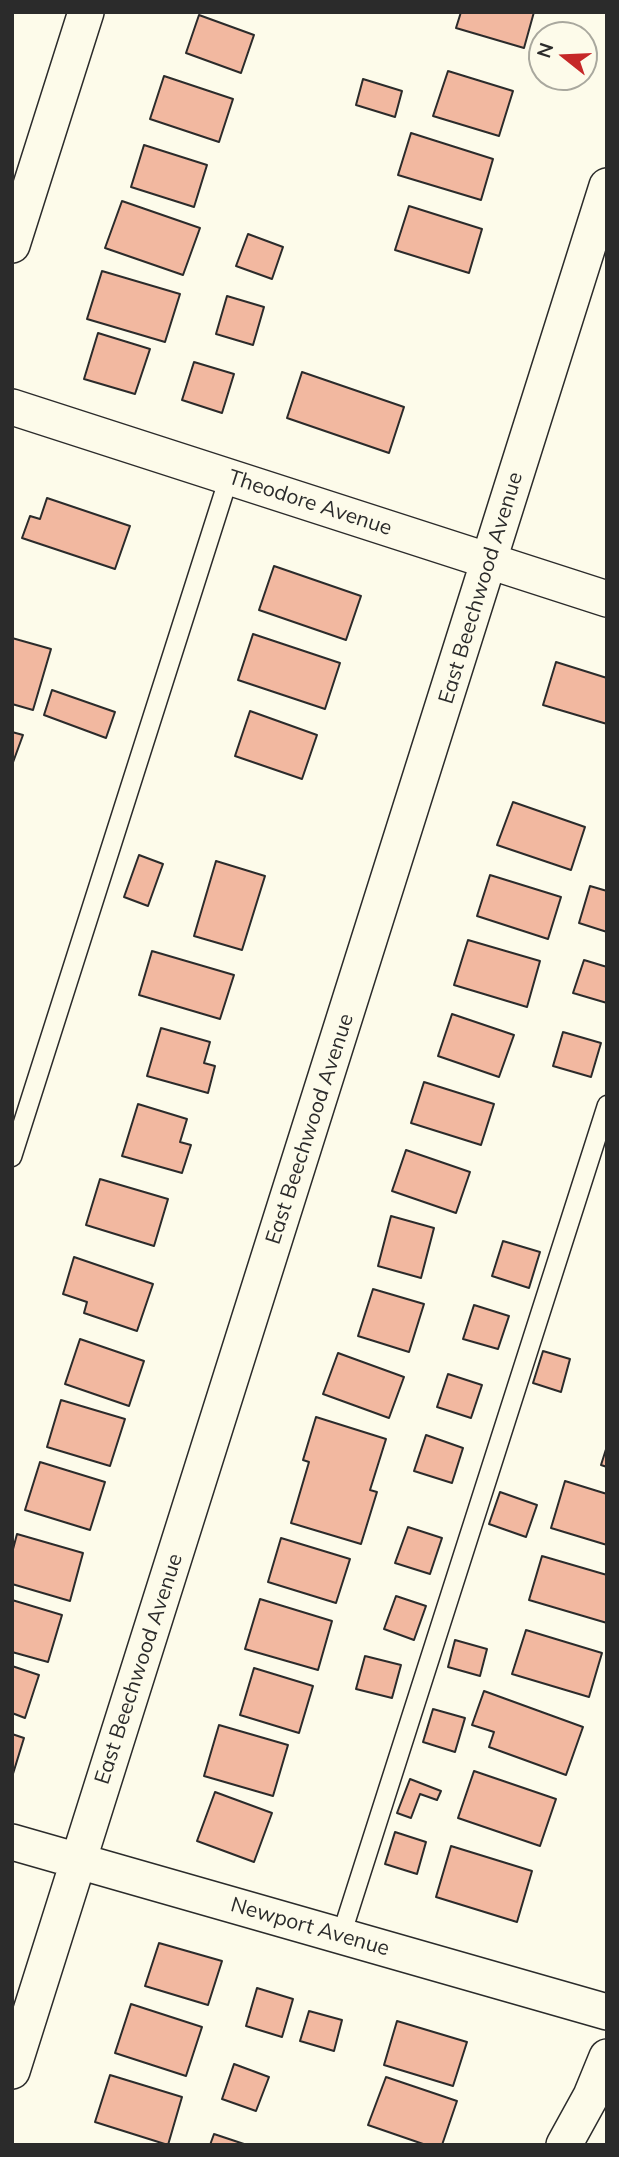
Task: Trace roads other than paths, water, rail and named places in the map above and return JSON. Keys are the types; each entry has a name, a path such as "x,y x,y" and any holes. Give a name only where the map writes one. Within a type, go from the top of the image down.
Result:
{"street":[{"path":"12,245 86,12"},
{"name":"East Beechwood Avenue","path":"12,2071 607,186"},
{"name":"Theodore Avenue","path":"12,408 607,599"},
{"name":"Newport Avenue","path":"12,1842 607,2012"},
{"path":"564,2145 591,2096 607,2057"}],"lane":[{"path":"12,1157 229,477"},
{"path":"341,1936 607,1105"}]}
